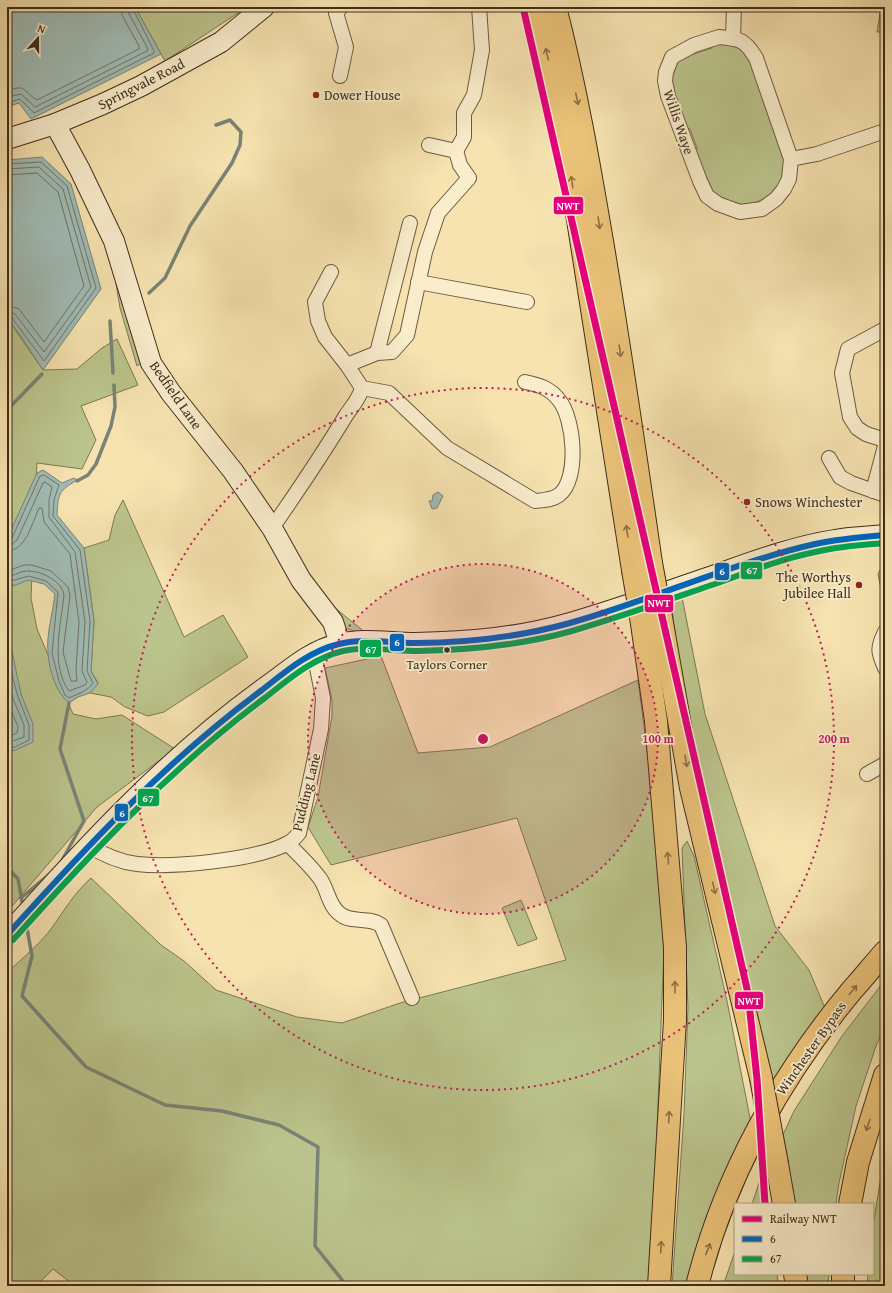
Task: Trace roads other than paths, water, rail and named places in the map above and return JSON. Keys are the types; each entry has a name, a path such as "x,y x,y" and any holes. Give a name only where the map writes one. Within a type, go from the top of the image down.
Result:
{"main road":[{"name":"Springvale Road","path":"7,139 55,124 142,86 220,42 264,7"},
{"path":"536,7 565,137 651,614 691,788 761,1078 784,1203"},
{"path":"555,7 569,59 585,138 619,342 642,567"},
{"name":"Bedfield Lane","path":"55,124 80,170 114,241 150,363 171,393 233,470 272,528 301,580 334,622 340,644"},
{"path":"7,935 112,820 195,744 249,698 314,653 340,644 357,641 388,643 470,642 542,630 601,614 752,561 798,548 835,540 885,535"},
{"path":"651,614 656,721 675,947 675,1020 659,1286"},
{"name":"Winchester Bypass","path":"697,1286 704,1260 735,1177 769,1107 827,1020 885,952"},
{"path":"850,1203 858,1162 885,1075"},
{"path":"795,1275 797,1286"},
{"path":"843,1275 843,1286"}],"street":[{"path":"340,76 346,47 336,13 341,7"},
{"path":"347,365 377,353 392,352 407,335 425,252 438,213 469,178 460,165 456,151 464,137 464,113 474,95 482,50 479,7"},
{"path":"733,38 734,7"},
{"name":"Willis Waye","path":"719,37 733,38 748,44 756,58 791,159 789,179 784,189 769,206 752,212 740,212 718,204 707,196 668,96 665,81 666,72 672,57 694,45 719,37"},
{"path":"791,159 817,154 885,130"},
{"path":"429,145 456,151"},
{"path":"377,353 410,223"},
{"path":"331,272 315,302 318,321 325,337 347,365 362,388 390,393 447,448 536,502 552,499 560,494 566,484 574,458 568,421 560,400 542,386 525,382"},
{"path":"418,282 527,302"},
{"path":"885,330 848,349 842,373 850,417 857,428 866,434 885,440"},
{"path":"272,528 330,442 348,411 359,398 362,388"},
{"path":"829,458 840,477 851,483 879,493 885,446"},
{"path":"885,632 880,642 878,652 885,668"},
{"name":"Pudding Lane","path":"88,845 98,851 136,864 172,865 249,856 288,844 299,833 321,729 323,698 314,653"},
{"path":"867,774 885,764"},
{"path":"288,844 321,880 332,904 340,914 349,920 364,919 375,921 381,925 412,998"}],"water":[{"path":"7,7 135,7 161,54 31,119 19,103 7,107"},
{"path":"42,157 71,184 101,289 43,370 7,318 7,160"},
{"path":"43,470 62,483 74,478 77,480 66,487 61,493 58,502 57,515 84,548 94,621 91,671 98,684 90,693 78,697 69,703 64,699 54,681 49,660 48,638 55,594 44,584 28,580 16,585 7,586 7,539 37,473"},
{"path":"438,492 443,496 437,508 432,509 429,501 432,501 433,495"},
{"path":"7,628 21,694 33,724 33,742 16,750 7,752"}],"waterway":[{"path":"149,293 165,278 190,226 232,163 240,145 241,132 230,120 216,125"},
{"path":"110,321 113,373"},
{"path":"7,410 42,374"},
{"path":"77,481 88,475 96,464 111,426 115,407 114,385"},
{"path":"61,862 84,821 60,749 69,703"},
{"path":"7,867 18,879 23,907"},
{"path":"21,898 52,872"},
{"path":"26,923 32,956 22,996 86,1067 165,1105 222,1111 279,1125 318,1147 315,1246 347,1286"}],"rail line":[{"name":"NWT","path":"523,7 748,993 757,1079 765,1203"}],"place":[{"name":"Dower House","path":"316,95"},
{"name":"Snows Winchester","path":"747,502"},
{"name":"The Worthys Jubilee Hall","path":"859,585"},
{"name":"Taylors Corner","path":"447,650"}]}
